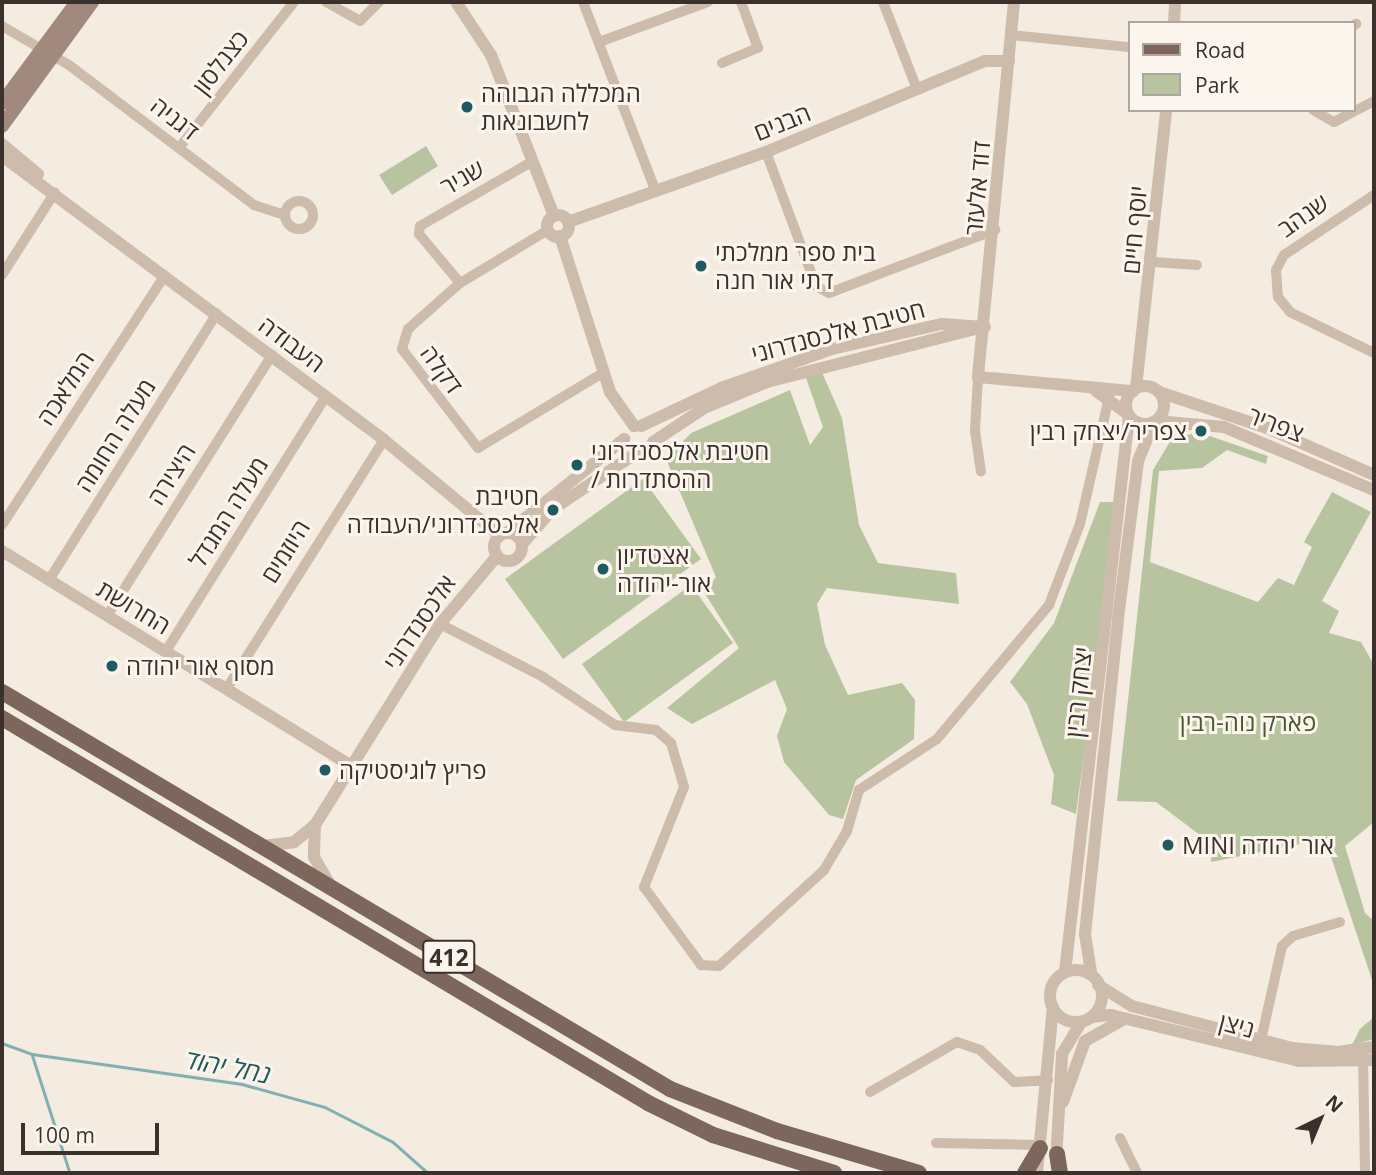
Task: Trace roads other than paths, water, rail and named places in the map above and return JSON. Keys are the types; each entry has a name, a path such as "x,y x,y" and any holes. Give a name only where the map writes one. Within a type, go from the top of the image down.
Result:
{"main road":[{"path":"2,125 77,2"},
{"path":"2,103 92,2"},
{"name":"412","path":"2,692 670,1089 776,1131 919,1173"},
{"name":"412","path":"2,718 648,1103 713,1135 834,1173"},
{"path":"1024,1173 1040,1146"},
{"path":"1057,1154 1058,1173"}],"street":[{"name":"כצנלסון","path":"179,148 294,2"},
{"path":"326,2 360,21 379,2"},
{"path":"456,2 491,55 533,161 554,216 554,233 610,392 631,431 635,454"},
{"path":"583,2 655,190"},
{"path":"599,42 708,2"},
{"path":"722,63 758,48 741,2"},
{"path":"883,2 916,89"},
{"name":"דוד אלעזר","path":"978,377 995,230 1014,2"},
{"path":"1175,20 1177,2"},
{"name":"דגניה","path":"2,26 179,148 254,205 285,215"},
{"path":"1012,35 1128,47"},
{"name":"הבנים","path":"568,222 766,152 985,61 1009,61"},
{"path":"1355,111 1374,101"},
{"name":"יוסף חיים","path":"1135,389 1145,353 1166,112"},
{"path":"1316,112 1334,122 1353,112"},
{"name":"העבודה","path":"2,144 55,192"},
{"path":"766,152 817,286 829,293 995,230"},
{"name":"העבודה","path":"2,156 55,192 504,534 522,544"},
{"name":"שניר","path":"460,283 419,234 425,222 533,161"},
{"path":"2,275 55,192"},
{"name":"שנהב","path":"1374,195 1284,254 1276,270 1278,297 1290,312 1374,353"},
{"path":"554,216 568,222 554,233"},
{"name":"דקלה","path":"554,233 460,283 408,329 402,349 472,445 485,447 558,395 603,373"},
{"path":"1153,262 1197,265"},
{"name":"המלאכה","path":"2,525 165,275"},
{"name":"מעלה החומה","path":"48,580 216,313"},
{"name":"חטיבת אלכסנדרוני","path":"504,534 631,431 731,384 832,349 941,324 985,327"},
{"name":"חטיבת אלכסנדרוני","path":"653,442 725,399 874,351 985,327"},
{"name":"יוסף חיים","path":"1145,353 1158,392"},
{"name":"היצירה","path":"107,616 272,355"},
{"path":"981,472 975,431 978,377 1082,387 1111,393 1135,389"},
{"name":"צפריר","path":"1135,389 1158,392 1267,428 1374,475"},
{"name":"יצחק רבין","path":"1065,972 1128,415 1135,389"},
{"name":"יצחק רבין","path":"1091,972 1085,934 1118,618 1138,461 1164,407 1158,392"},
{"path":"1111,393 1128,415"},
{"path":"440,624 543,677 615,725 656,730 671,743 684,788 644,887 701,965 719,966 824,870 847,831 859,790 937,739 1049,605 1080,524 1111,393"},
{"name":"מעלה המגדל","path":"166,651 326,396"},
{"name":"צפריר","path":"1128,415 1155,421 1224,427 1374,490"},
{"path":"504,534 497,556 514,560 522,544 553,509 653,442 631,431"},
{"name":"היוזמים","path":"227,688 384,440"},
{"name":"החרושת","path":"2,551 351,766"},
{"name":"אלכסנדרוני","path":"351,766 440,624 497,556"},
{"path":"263,846 294,842 315,825 351,766"},
{"path":"315,825 314,857 330,886"},
{"path":"1261,1040 1282,946 1293,936 1340,922"},
{"path":"1037,1173 1053,1006 1065,972 1076,965 1091,972 1098,985 1086,1021 1064,1048 1057,1154"},
{"name":"ניצן","path":"1098,985 1132,1006 1261,1040 1311,1051 1369,1055"},
{"path":"1053,1006 1063,1022 1086,1021"},
{"path":"1057,1129 1080,1048 1103,1026 1129,1019"},
{"name":"ניצן","path":"1086,1021 1129,1019 1291,1060 1369,1055"},
{"path":"870,1092 957,1042 980,1050 1014,1082 1048,1080"},
{"path":"1365,1173 1369,1055"},
{"path":"1120,1138 1137,1173"},
{"path":"936,1143 1005,1149 1040,1146"}],"waterway":[{"name":"נחל יהוד","path":"2,1043 32,1054 242,1084 325,1107 393,1142 428,1173"},
{"path":"32,1054 70,1173"}],"place":[{"name":"המכללה הגבוהה לחשבונאות","path":"467,107"},
{"name":"בית ספר ממלכתי דתי אור חנה","path":"701,266"},
{"name":"צפריר/יצחק רבין","path":"1201,431"},
{"name":"חטיבת אלכסנדרוני / ההסתדרות","path":"577,465"},
{"name":"חטיבת אלכסנדרוני/העבודה","path":"553,510"},
{"name":"אצטדיון אור-יהודה","path":"603,569"},
{"name":"מסוף אור יהודה","path":"112,666"},
{"name":"פריץ לוגיסטיקה","path":"325,770"},
{"name":"MINI אור יהודה","path":"1168,845"}],"park label":[{"name":"פארק נוה-רבין","path":"1248,722"}]}
